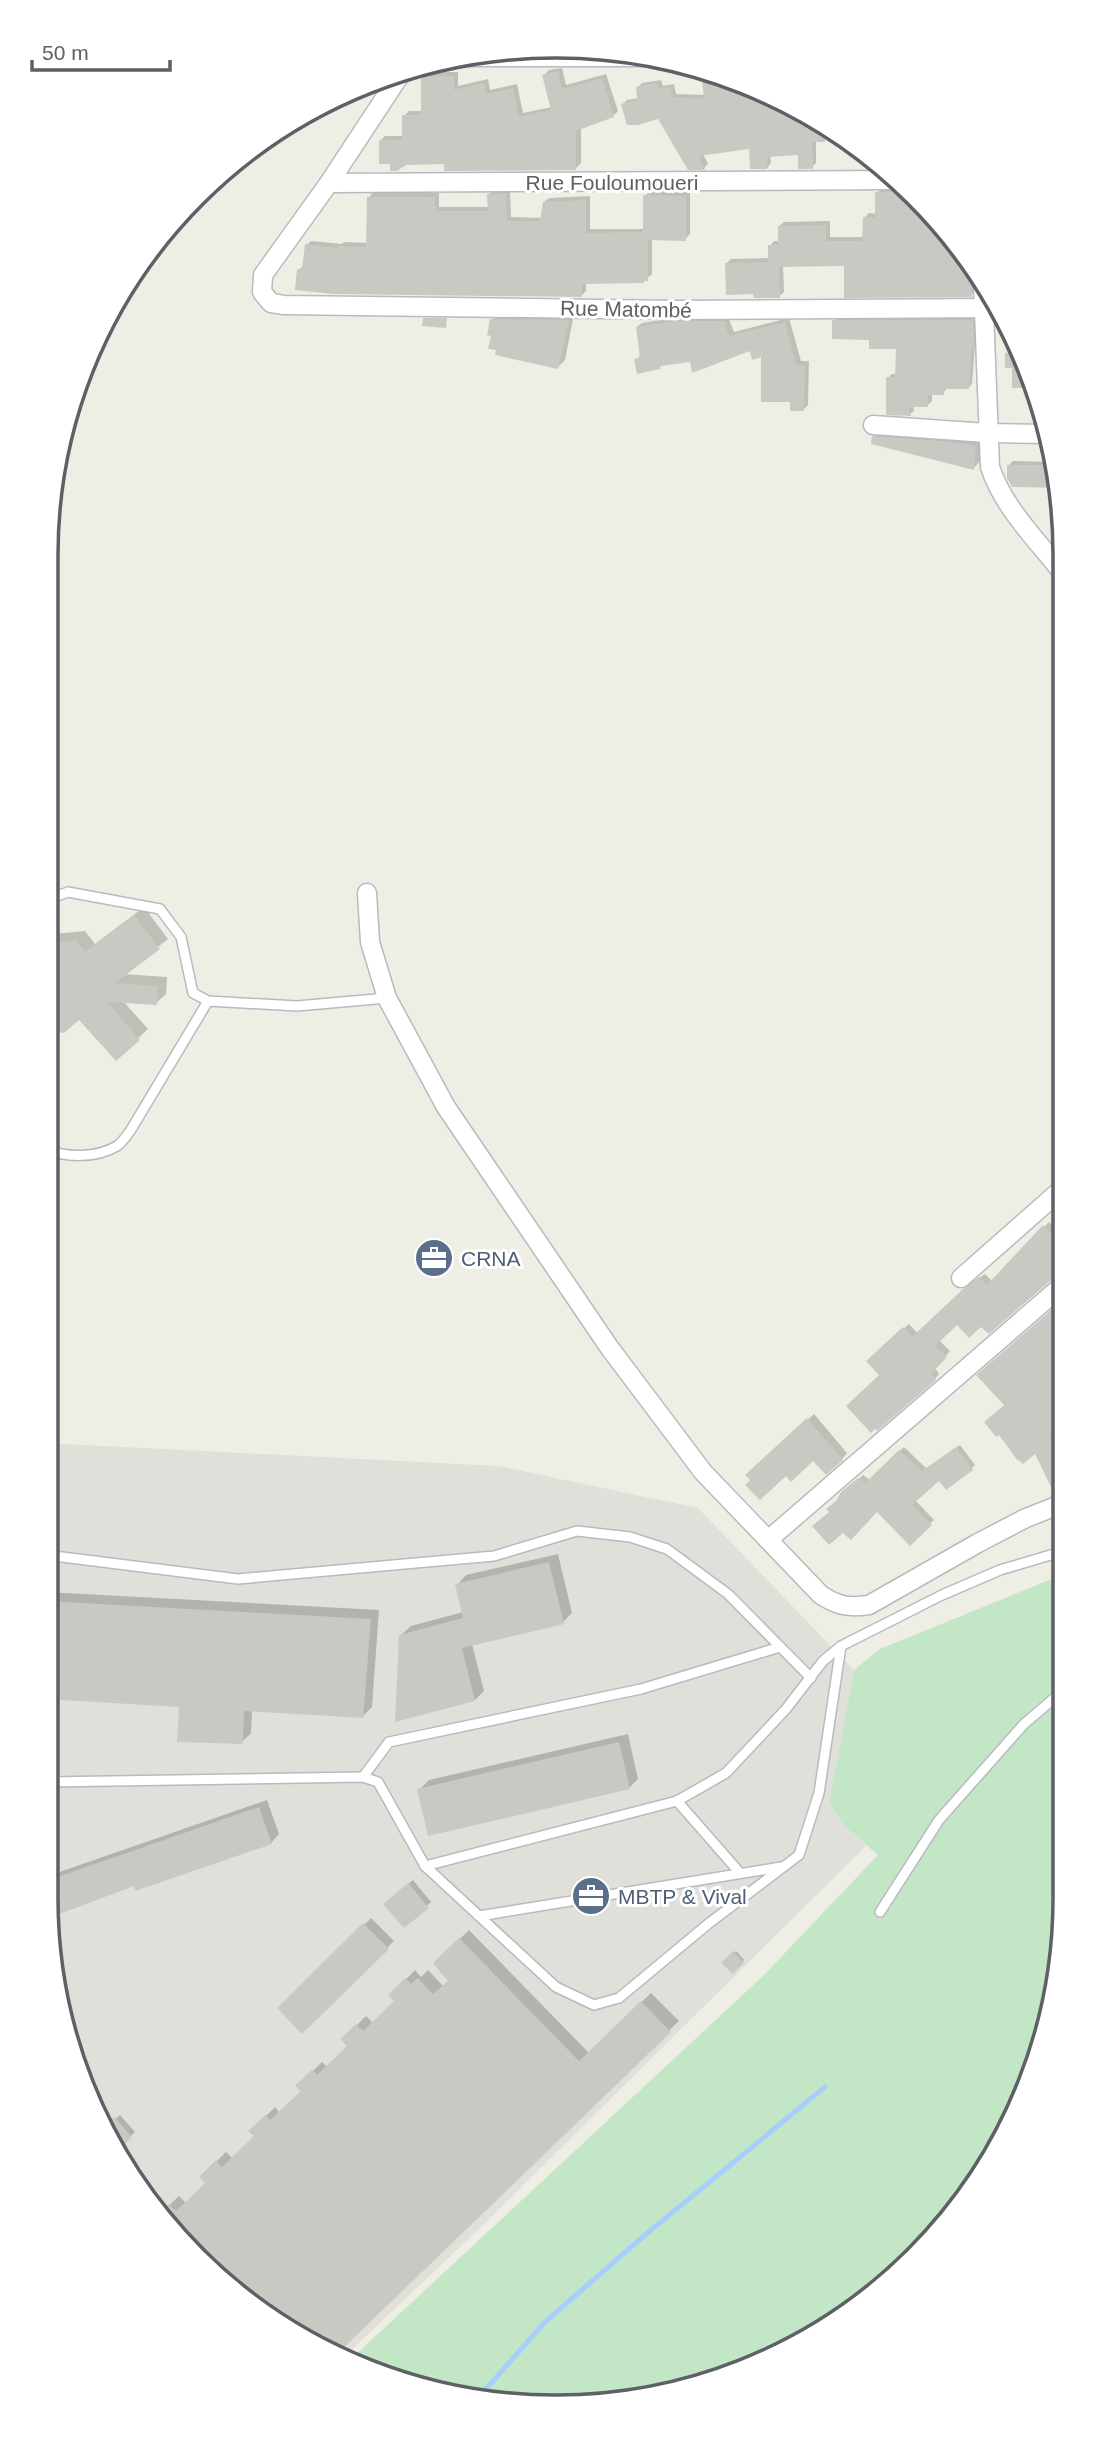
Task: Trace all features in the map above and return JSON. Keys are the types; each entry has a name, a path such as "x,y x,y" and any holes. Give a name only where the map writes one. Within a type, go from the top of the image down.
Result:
{"street":[{"path":"329,183 393,85"},
{"name":"Rue Fouloumoueri","path":"329,183 883,180"},
{"name":"Rue Matombé","path":"329,183 263,275 262,292 271,303 677,310 988,308"},
{"path":"990,312 987,433 990,467 996,486 1053,561"},
{"path":"873,425 1038,434"},
{"path":"367,892 370,942 387,998 446,1107 609,1347 704,1472 821,1595 849,1608 869,1605 978,1543 1053,1507"},
{"path":"961,1278 1053,1197"},
{"path":"768,1540 1053,1293"}],"lane":[{"path":"58,896 68,892 160,909 181,937 193,993 208,1001 297,1006 387,998"},
{"path":"58,1155 93,1155 119,1145 132,1128 208,1001"},
{"path":"58,1556 238,1579 494,1556 577,1531 630,1537 667,1549 728,1594 811,1678"},
{"path":"425,1867 677,1801 720,1779 786,1709 823,1661 841,1646 942,1595 1000,1570 1053,1554"},
{"path":"58,1782 363,1777 378,1782 425,1867 556,1987 594,2005 619,1998 708,1924 799,1856 819,1793 841,1646"},
{"path":"363,1777 389,1742 641,1689 780,1647"},
{"path":"880,1912 939,1820 1024,1724 1053,1699"},
{"path":"677,1801 740,1873"},
{"path":"479,1916 783,1867"}],"shaded area":[{"path":"58,1444 498,1466 698,1508 854,1670 829,1803 844,1826 866,1846 481,2227 351,2351 307,2329 227,2272 181,2226 124,2146 109,2118 84,2057 67,1995 62,1962 58,1898"}],"green space":[{"path":"1053,1578 1053,1898 1044,1995 1027,2057 1002,2118 987,2146 950,2201 930,2226 884,2272 804,2329 776,2344 715,2369 653,2386 556,2395 491,2391 427,2378 357,2353 763,1976 878,1855 844,1826 829,1803 854,1670 880,1649"}],"building":[{"path":"558,71 562,89 602,78 614,117 576,131 576,170 444,171 444,164 406,165 397,171 390,171 390,164 379,164 379,140 402,140 402,115 421,115 421,77 454,76 454,90 484,83 486,94 513,88 519,117 551,110 542,75"},
{"path":"702,80 746,96 804,124 825,138 825,142 812,142 813,169 798,169 798,155 767,157 767,169 750,169 749,149 699,156 705,170 688,170 658,119 627,125 621,104 637,100 636,87 657,83 659,89 671,87 672,97 704,99"},
{"path":"894,191 930,227 972,284 972,297 844,298 844,266 779,267 780,298 754,298 753,294 726,295 725,263 768,262 768,245 778,245 778,226 826,225 826,241 862,241 863,217 875,218 875,192"},
{"path":"506,193 507,221 540,221 543,202 586,200 586,233 643,232 643,195 686,196 686,241 648,240 648,281 582,284 582,297 333,294 295,290 297,269 302,270 305,244 338,248 366,247 367,197 435,197 436,211 488,211 487,194"},
{"path":"423,318 447,318 446,328 422,326"},
{"path":"490,319 569,320 558,369 495,355 496,350 488,349 491,336 487,335"},
{"path":"832,320 973,320 974,347 969,389 944,389 944,395 928,395 928,407 909,407 911,416 886,415 886,377 895,377 896,349 869,349 869,340 832,339"},
{"path":"675,321 724,321 729,336 785,322 796,365 805,365 804,411 790,411 790,402 761,402 761,357 752,360 750,351 692,373 690,362 660,366 660,369 637,374 634,359 640,358 636,327"},
{"path":"1005,353 1010,353 1024,388 1012,388 1012,368 1005,368"},
{"path":"872,436 976,446 974,470 871,444"},
{"path":"1007,465 1045,465 1049,488 1012,487 1007,478"},
{"path":"134,915 160,949 115,983 158,986 157,1005 107,1002 140,1040 116,1061 79,1020 64,1033 58,1032 58,942 76,940 85,952"},
{"path":"1043,1225 1053,1234 1053,1278 989,1334 981,1327 969,1338 957,1325 935,1346 947,1357 931,1374 936,1380 877,1431 875,1429 871,1433 846,1406 879,1375 866,1361 903,1327 912,1337 979,1277 987,1285"},
{"path":"1053,1308 1053,1433 1049,1435 1053,1444 1053,1491 1035,1454 1023,1464 1018,1461 999,1435 996,1437 984,1422 1004,1405 976,1375"},
{"path":"807,1418 843,1460 826,1475 813,1461 791,1482 786,1476 760,1500 745,1485 750,1480 745,1475"},
{"path":"956,1447 973,1470 946,1490 939,1481 912,1505 932,1525 910,1546 877,1512 851,1540 843,1533 829,1545 812,1526 829,1512 826,1509 836,1501 841,1492 858,1478 865,1483 899,1450 922,1471"},
{"path":"549,1562 564,1624 462,1648 475,1701 395,1722 399,1635 463,1618 455,1584"},
{"path":"58,1602 371,1619 363,1718 244,1711 243,1744 177,1742 179,1707 58,1700"},
{"path":"619,1742 630,1789 428,1836 417,1789"},
{"path":"259,1807 272,1844 135,1891 134,1886 59,1914 58,1877"},
{"path":"408,1883 429,1908 404,1928 383,1904"},
{"path":"363,1923 389,1949 302,2034 277,2008"},
{"path":"459,1938 579,2061 641,2001 671,2032 344,2348 307,2329 252,2292 227,2272 165,2207 168,2204 176,2211 205,2183 199,2177 216,2160 222,2167 254,2136 248,2131 265,2115 270,2120 301,2091 295,2086 312,2069 317,2075 347,2046 340,2039 356,2024 363,2031 394,2001 388,1995 405,1978 411,1984 418,1978 433,1994 448,1981 433,1963"},
{"path":"733,1951 744,1963 733,1974 721,1963"},
{"path":"114,2117 132,2137 124,2145 110,2121"}],"waterway":[{"path":"485,2390 545,2322 645,2235 825,2087"}],"place":[{"name":"CRNA","path":"434,1258"},
{"name":"MBTP & Vival","path":"591,1896"}]}
